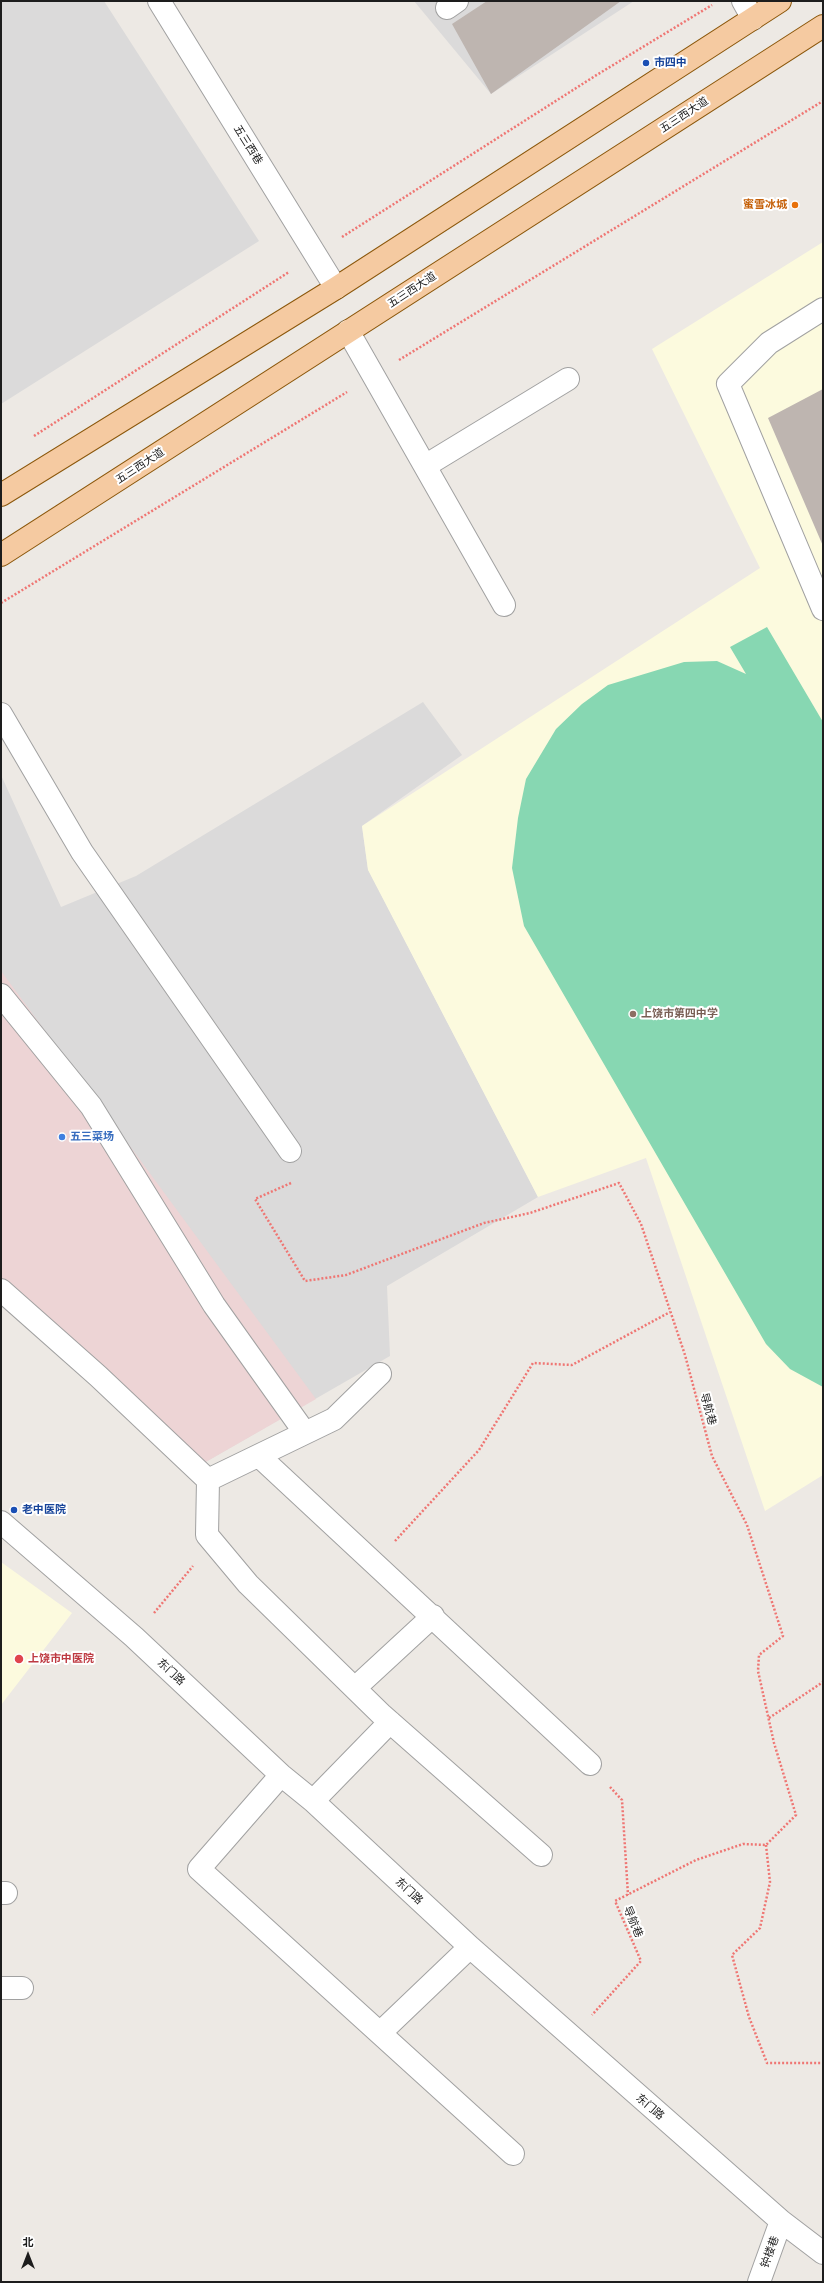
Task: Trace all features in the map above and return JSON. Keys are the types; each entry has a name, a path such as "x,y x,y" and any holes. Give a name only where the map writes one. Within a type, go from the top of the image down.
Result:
{"main road":[{"path":"1,495 336,288 748,10 780,1"},
{"name":"五三西大道","path":"1,555 823,26"}],"street":[{"name":"五三西巷","path":"159,1 336,288"},
{"path":"823,310 769,343 728,384 823,609"},
{"path":"348,331 504,606"},
{"path":"425,466 568,379"},
{"path":"1,714 82,852 290,1151"},
{"path":"1,995 91,1106 214,1305 305,1433"},
{"path":"1,1290 98,1376 208,1480 207,1536 248,1584 390,1722 541,1855"},
{"path":"208,1480 334,1419 380,1374"},
{"path":"259,1456 433,1616 590,1764"},
{"name":"东门路","path":"1,1522 134,1638 281,1775 313,1801 470,1947 571,2038 781,2221 823,2253"},
{"path":"355,1688 433,1616"},
{"path":"313,1801 390,1722"},
{"path":"281,1775 199,1869 513,2154"},
{"path":"380,2033 470,1947"},
{"name":"钟楼巷","path":"758,2282 781,2221"}],"path":[{"path":"27,440 588,80 719,1"},
{"path":"1,603 823,101"},
{"name":"导航巷","path":"290,1151 308,1175 256,1199 305,1281 346,1274 484,1223 530,1213 619,1183 641,1224 685,1355 712,1456 747,1525 783,1636 759,1655 758,1672 774,1743 796,1815 766,1845 743,1844 696,1860 615,1901 641,1961 571,2038"},
{"path":"375,1563 479,1450 533,1363 572,1365 670,1312"},
{"path":"134,1638 213,1543"},
{"path":"769,1718 823,1682"},
{"path":"590,1764 622,1800 628,1895"},
{"path":"766,1845 770,1882 760,1928 732,1955 749,2016 767,2063 823,2063"}],"shaded area":[{"path":"1,1 104,1 259,241 1,404"},
{"path":"414,1 634,1 491,94"},
{"name":"上饶市第四中学","path":"823,242 823,1475 765,1511 646,1158 538,1197 368,870 362,826 760,568 652,349"},
{"path":"423,702 462,755 362,826 368,869 538,1197 387,1286 390,1356 190,1471 1,1303 1,775 61,907 136,876"},
{"name":"五三菜场","path":"1,971 316,1399 190,1471 1,1303"},
{"name":"上饶市中医院","path":"1,1562 72,1613 1,1705"}],"green space":[{"path":"767,627 823,722 823,1387 790,1369 766,1344 524,926 512,868 518,818 526,779 556,729 582,704 608,685 684,662 717,661 746,674 730,647"}],"building":[{"path":"487,1 621,1 491,94 452,24"},
{"path":"823,389 823,546 768,418"}],"place":[{"name":"市四中","path":"646,63"},
{"name":"蜜雪冰城","path":"795,205"},
{"name":"上饶市第四中学","path":"633,1014"},
{"name":"五三菜场","path":"62,1137"},
{"name":"老中医院","path":"14,1510"},
{"name":"上饶市中医院","path":"19,1659"}]}
